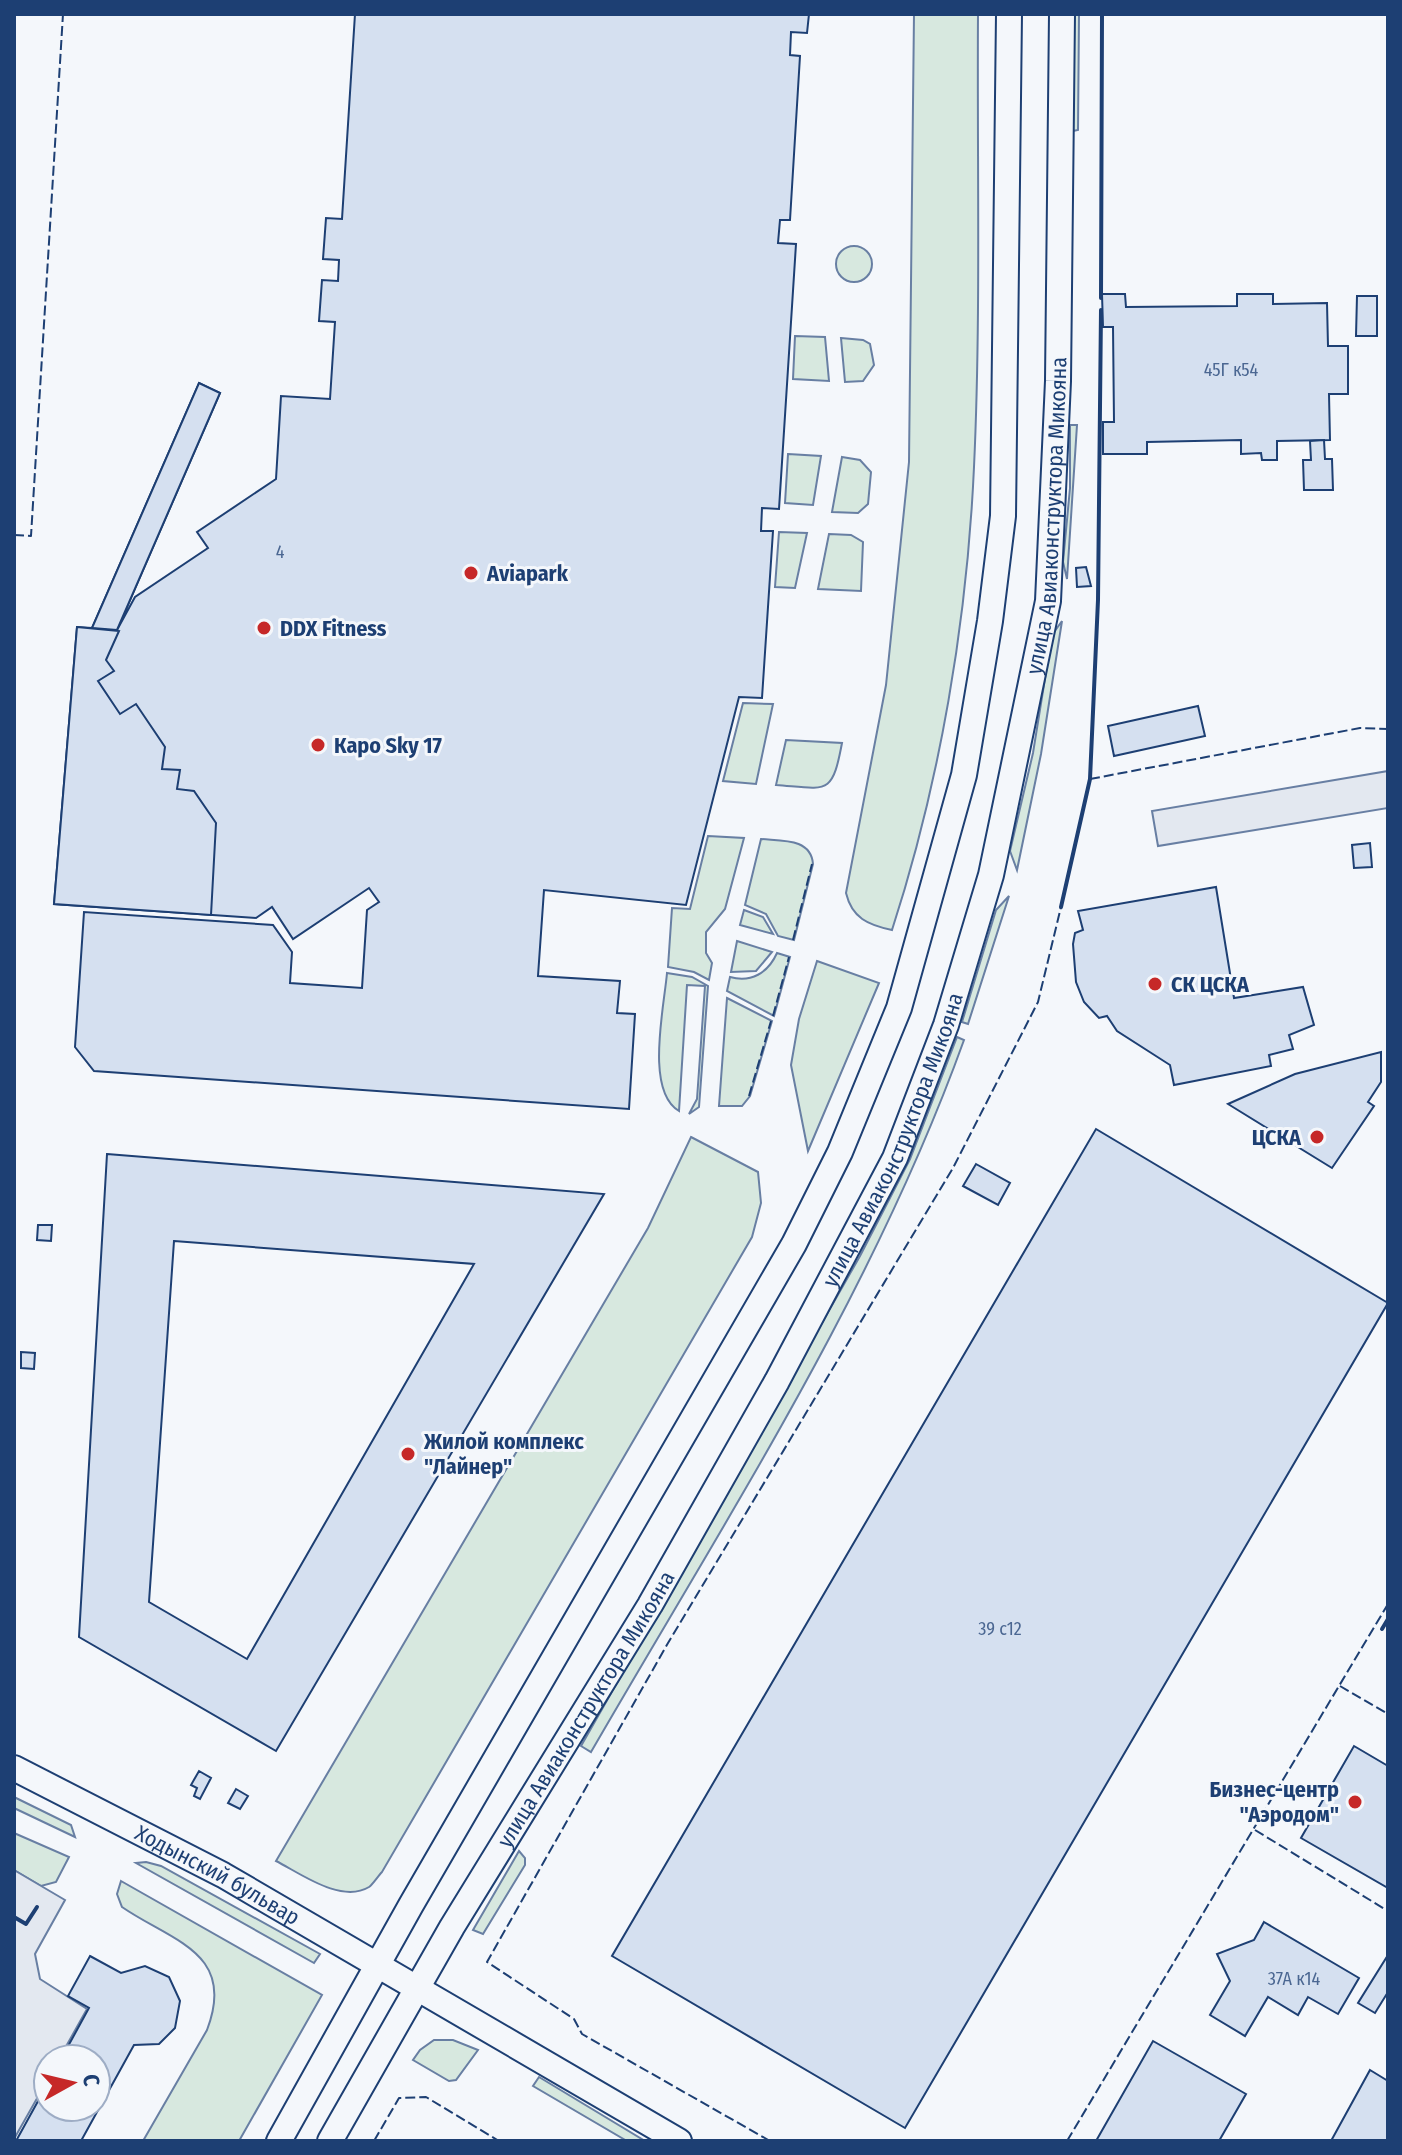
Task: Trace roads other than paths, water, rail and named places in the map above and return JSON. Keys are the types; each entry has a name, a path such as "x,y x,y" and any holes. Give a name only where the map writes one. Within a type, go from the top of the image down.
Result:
{"street":[{"name":"улица Авиаконструктора Микояна","path":"279,2141 794,1244 840,1152 899,1008 964,775 990,621 1003,516 1009,14"},
{"name":"улица Авиаконструктора Микояна","path":"330,2141 417,1987 650,1605 777,1381 895,1158 946,1025 991,875 1048,601 1058,381 1062,14"},
{"name":"Ходынский бульвар","path":"14,1768 223,1875 679,2141"}],"place":[{"name":"Aviapark","path":"471,573"},
{"name":"DDX Fitness","path":"264,628"},
{"name":"Каро Sky 17","path":"318,745"},
{"name":"СК ЦСКА","path":"1155,984"},
{"name":"ЦСКА","path":"1317,1137"},
{"name":"Жилой комплекс \"Лайнер\"","path":"408,1454"},
{"name":"Бизнес-центр \"Аэродом\"","path":"1355,1802"}]}
